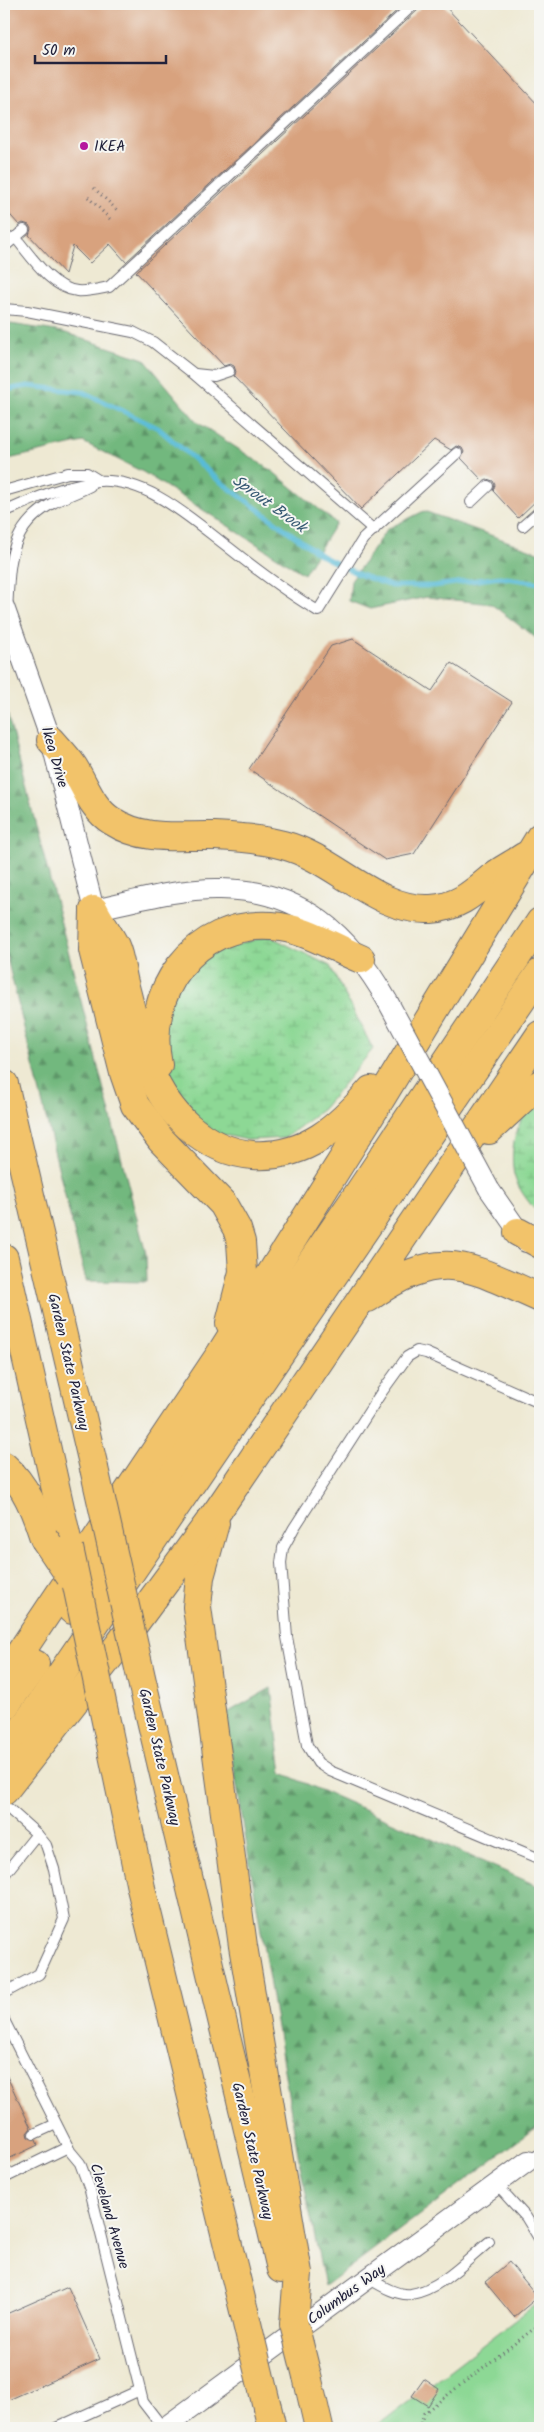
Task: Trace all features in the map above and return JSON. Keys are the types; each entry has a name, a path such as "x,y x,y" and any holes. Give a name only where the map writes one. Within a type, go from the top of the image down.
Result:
{"highway":[{"path":"51,740 72,765 101,812 110,820 132,832 154,837 240,837 284,845 323,861 381,897 404,906 430,909 459,903 471,896 490,878 535,845"},
{"path":"7,1670 221,1353 430,1020 535,845"},
{"path":"94,910 115,947 146,1064 169,1105 179,1118 207,1140 237,1152 267,1155 299,1149 315,1142 345,1119 430,1020"},
{"path":"94,910 93,950 124,1073 135,1105 156,1134 223,1204 232,1216 241,1242 243,1272 221,1353"},
{"path":"4,1707 356,1197 540,922"},
{"path":"169,1105 157,1063 156,1017 166,986 185,960 198,948 211,939 240,928 271,926 304,932 361,959"},
{"path":"4,1754 40,1706 540,973"},
{"path":"4,1791 118,1646 219,1509 540,1035"},
{"name":"Garden State Parkway","path":"4,1084 144,1686 291,2279"},
{"path":"449,1170 540,1084"},
{"path":"4,1258 56,1543"},
{"path":"359,1304 402,1276 426,1267 448,1265 468,1268 540,1298"},
{"path":"4,1466 23,1486 34,1508 56,1543 77,1586 141,1888 269,2418"},
{"path":"219,1509 200,1577 197,1607 291,2279 294,2324 319,2428"}],"street":[{"name":"Ikea Drive","path":"5,611 51,740 94,910"},
{"path":"94,910 191,891 220,889 253,892 284,900 311,913 343,938 361,959 388,1002 489,1189 529,1238 540,1256"},
{"name":"Columbus Way","path":"164,2428 534,2157"}],"lane":[{"path":"15,237 44,271 58,282 76,291 109,287 414,4"},
{"path":"4,247 24,230"},
{"path":"4,309 27,311 132,332 153,342 194,374 374,530"},
{"path":"194,374 214,376 229,371"},
{"path":"4,512 48,494 85,483 100,481 137,488 161,498 293,597 318,611 363,539 457,453"},
{"path":"4,490 68,473 87,473 100,481"},
{"path":"5,611 10,557 22,529 41,510 100,481"},
{"path":"471,502 488,486"},
{"path":"523,526 540,511"},
{"path":"540,1403 426,1353 417,1351 407,1357 381,1393 294,1528 283,1548 281,1563 287,1637 297,1696 307,1745 318,1763 330,1771 540,1859"},
{"path":"4,1809 10,1809 37,1834 46,1846 54,1869 64,1919 39,1974 4,1993"},
{"path":"4,1875 37,1834"},
{"name":"Cleveland Avenue","path":"4,2020 68,2147 80,2164 90,2190 143,2402 164,2428"},
{"path":"34,2134 56,2124"},
{"path":"4,2178 68,2147"},
{"path":"496,2184 526,2217 540,2240"},
{"path":"368,2278 384,2287 410,2294 440,2282 489,2242"},
{"path":"56,2428 140,2390"}],"path":[{"path":"94,188 118,211"},
{"path":"88,197 111,220"},
{"path":"419,2428 424,2413 540,2324"}],"green space":[{"path":"4,323 63,332 144,359 197,422 272,471 336,523 304,574 143,472 83,442 4,460"},
{"path":"424,511 540,553 540,641 491,604 427,597 370,609 349,601 351,581 387,529"},
{"path":"4,701 146,1254 147,1282 86,1281 4,946"},
{"path":"269,936 330,966 373,1049 323,1109 285,1138 248,1140 210,1132 175,1104 159,1050 172,988 213,951"},
{"path":"540,1094 540,1215 516,1181 512,1158 518,1128 527,1110"},
{"path":"271,1688 282,1773 540,1887 540,2124 325,2286 299,2160 225,1714"},
{"path":"540,2301 540,2428 374,2428"}],"building":[{"name":"IKEA","path":"4,4 404,4 126,262 110,244 90,263 73,246 65,274 29,235 31,229 29,225 23,223 19,225 4,208"},
{"path":"421,4 443,4 540,107 540,497 518,518 493,491 495,485 493,481 487,479 483,481 461,458 464,452 462,448 456,446 451,450 434,440 361,509 233,376 236,372 234,366 230,364 224,366 136,272 419,9"},
{"path":"353,639 432,691 451,663 512,702 414,854 385,860 249,769 331,646"},
{"path":"4,2070 31,2128 27,2133 28,2137 36,2140 38,2145 4,2161"},
{"path":"509,2262 538,2297 514,2317 485,2282"},
{"path":"68,2287 100,2359 4,2402 4,2315"},
{"path":"424,2379 439,2389 428,2406 412,2396"}],"waterway":[{"name":"Sprout Brook","path":"4,390 28,386 83,392 158,428 218,480 322,556 358,574 391,586 434,586 500,577 540,583"}],"place":[{"name":"IKEA","path":"84,146"}]}
